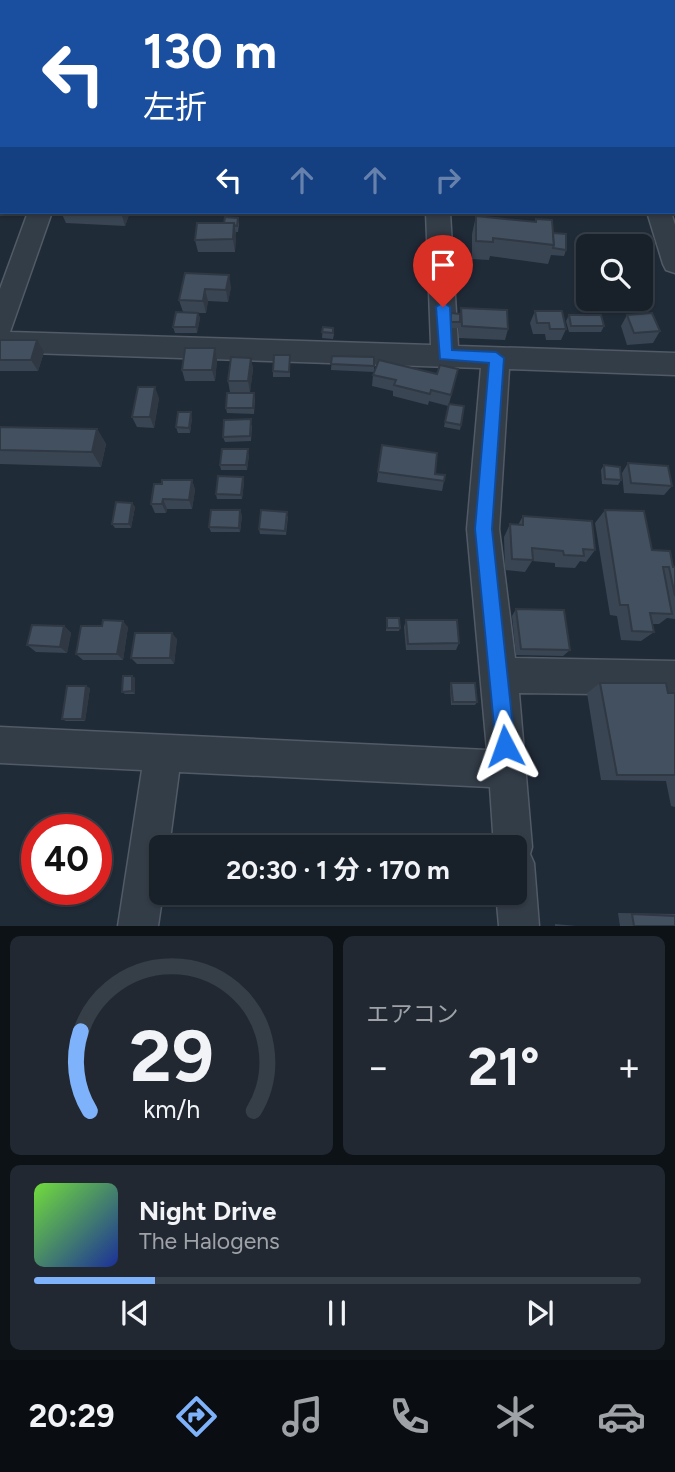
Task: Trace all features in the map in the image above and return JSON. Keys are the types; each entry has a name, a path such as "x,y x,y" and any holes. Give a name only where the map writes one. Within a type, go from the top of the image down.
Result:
{"street":[{"path":"0,325 39,214"},
{"path":"438,214 445,355"},
{"path":"660,214 675,264"},
{"path":"0,342 675,364"},
{"path":"496,358 484,529 500,675 512,835"},
{"path":"500,675 675,678"},
{"path":"0,745 507,769"},
{"path":"138,926 163,751"},
{"path":"517,905 519,926"}],"building":[{"path":"476,216 536,222 536,219 552,220 554,245 493,238 493,242 476,241"},
{"path":"225,217 238,218 237,226 234,223 224,223"},
{"path":"197,223 234,223 233,239 195,240"},
{"path":"553,233 566,234 566,250 553,248"},
{"path":"185,273 229,275 226,290 205,289 203,301 179,300"},
{"path":"461,308 507,310 508,329 462,326"},
{"path":"535,311 562,311 566,329 550,329 549,323 537,323"},
{"path":"176,312 198,313 196,327 173,327"},
{"path":"451,313 460,314 460,322 451,322"},
{"path":"652,313 660,331 634,333 627,315"},
{"path":"569,315 601,315 604,326 571,326"},
{"path":"323,327 333,328 333,333 322,332"},
{"path":"0,340 37,340 31,360 0,360"},
{"path":"185,348 215,348 212,370 182,370"},
{"path":"274,355 290,355 289,372 273,371"},
{"path":"332,356 374,357 374,366 331,364"},
{"path":"231,357 251,358 248,381 228,381"},
{"path":"379,360 437,374 440,365 458,369 451,395 431,390 430,394 394,385 396,380 373,375"},
{"path":"138,387 155,387 150,417 132,417"},
{"path":"227,393 254,393 253,408 226,408"},
{"path":"449,404 464,406 461,425 445,422"},
{"path":"178,412 191,412 189,428 176,427"},
{"path":"251,419 250,436 223,437 224,420"},
{"path":"0,427 97,429 92,452 0,450"},
{"path":"382,445 437,453 435,474 445,475 444,481 378,472"},
{"path":"222,449 248,449 246,465 220,465"},
{"path":"628,463 668,466 672,486 631,483"},
{"path":"604,465 620,467 621,480 605,479"},
{"path":"218,476 243,477 241,495 216,494"},
{"path":"162,480 192,480 189,500 163,499 162,504 151,504 154,484 162,484"},
{"path":"116,502 132,503 129,524 112,524"},
{"path":"211,510 240,510 239,528 209,527"},
{"path":"261,510 287,512 285,531 259,529"},
{"path":"605,510 644,511 652,550 670,551 675,567 675,596 669,567 663,567 672,614 650,613 654,632 632,631 628,605 620,605"},
{"path":"523,516 592,521 595,550 583,549 584,556 532,548 533,560 512,559 510,524 523,525"},
{"path":"516,609 564,610 570,650 521,649"},
{"path":"387,618 399,618 400,628 387,628"},
{"path":"103,620 123,621 117,654 76,654 81,626 102,626"},
{"path":"406,620 457,620 459,643 408,644"},
{"path":"32,625 64,626 60,647 27,645"},
{"path":"135,633 172,633 170,658 131,658"},
{"path":"123,676 132,676 132,691 122,692"},
{"path":"451,683 475,683 477,702 453,702"},
{"path":"600,683 666,683 668,693 675,693 675,775 617,775"},
{"path":"67,686 86,686 82,719 62,719"},
{"path":"632,914 675,916 675,926 634,926"}],"route":[{"path":"443,307 445,355 496,358 484,529 505,746"}]}
